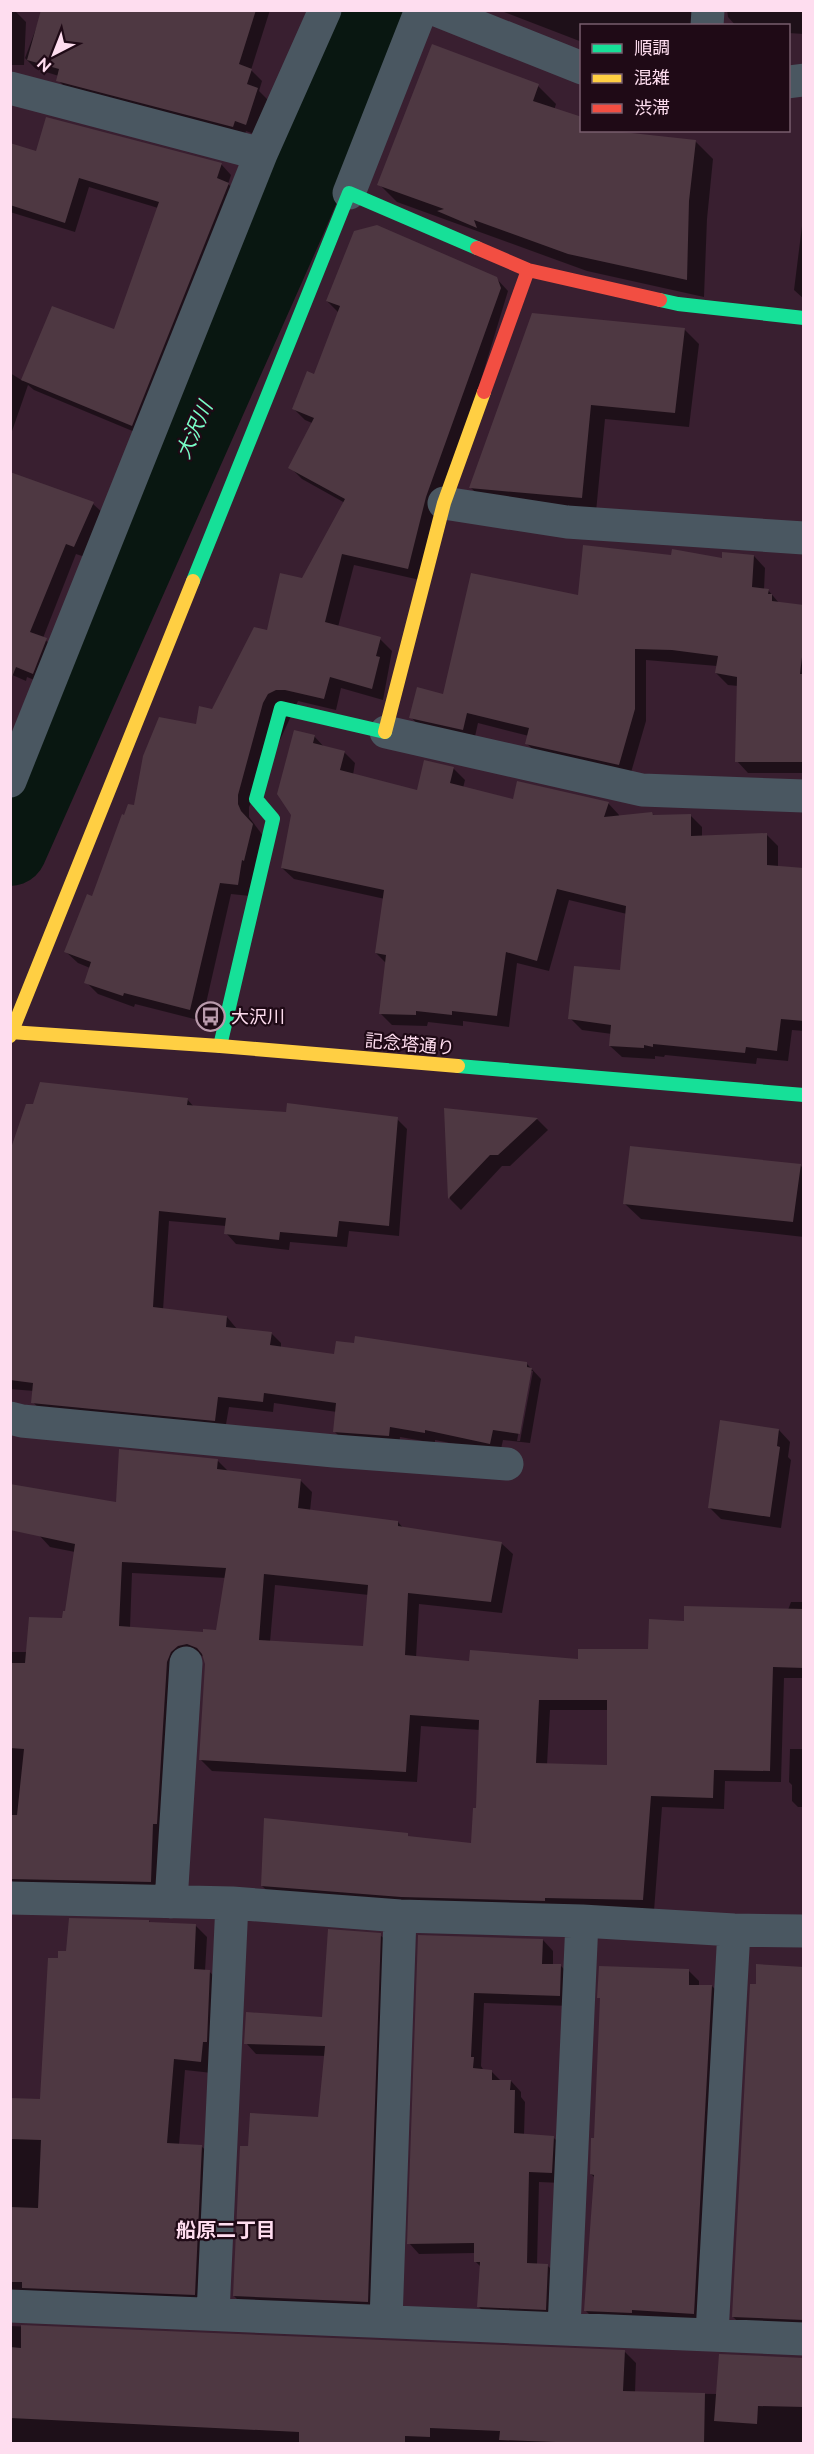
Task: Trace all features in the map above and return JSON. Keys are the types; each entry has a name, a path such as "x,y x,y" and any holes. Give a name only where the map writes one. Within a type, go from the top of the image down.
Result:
{"street":[{"path":"10,782 261,154 325,10"},
{"path":"11,1033 421,10"},
{"path":"436,10 580,67"},
{"path":"10,88 261,154"},
{"path":"349,193 528,270 678,304 804,318"},
{"path":"387,732 444,503 528,270"},
{"path":"444,503 567,522 804,538"},
{"path":"220,1046 273,819 256,799 281,708 642,790 804,796"},
{"name":"記念塔通り","path":"11,1033 220,1046 804,1095"},
{"path":"10,1418 334,1451 507,1464"},
{"path":"171,1902 186,1663"},
{"path":"10,1898 232,1903 400,1916 804,1931"},
{"path":"213,2314 232,1903"},
{"path":"386,2321 400,1916"},
{"path":"564,2328 582,1921"},
{"path":"712,2334 734,1930"},
{"path":"10,2306 804,2339"}],"building":[{"path":"41,10 256,10 239,64 252,69 247,84 258,88 246,125 235,121 233,127 56,81 59,69 27,60"},
{"path":"432,44 539,84 533,101 580,116 580,132 622,132 696,140 689,201 687,280 568,254 474,220 477,228 437,211 444,209 377,185"},
{"path":"46,117 222,163 217,178 229,183 132,426 21,380 52,306 114,329 159,202 79,178 65,223 10,205 10,143 36,151"},
{"path":"377,225 497,277 501,288 426,497 408,569 342,554 325,622 381,637 376,656 380,657 372,689 330,677 324,699 285,690 276,690 268,694 263,703 238,795 241,811 253,824 244,861 242,860 238,885 220,883 190,1010 124,993 123,996 84,983 91,962 64,952 87,894 92,896 122,814 124,815 128,804 134,805 143,756 159,717 196,724 199,706 212,709 254,627 267,630 280,573 302,578 345,499 288,468 314,418 292,409 307,371 314,374 340,306 326,301 354,231"},
{"path":"532,313 685,328 675,413 591,405 582,498 469,488"},
{"path":"10,472 94,502 74,547 66,544 30,632 47,638 33,674 16,667 12,677 10,677"},
{"path":"583,545 671,555 672,549 722,558 722,552 754,555 752,587 769,589 768,594 772,594 772,601 804,605 804,640 800,674 804,674 804,762 735,762 737,677 715,673 718,656 672,650 635,649 635,709 619,765 525,744 529,728 467,713 463,730 409,718 417,687 443,694 471,573 578,595"},
{"path":"294,730 315,735 313,743 345,751 340,770 417,790 424,760 454,767 450,783 513,799 517,781 609,802 604,817 652,812 653,815 691,814 691,836 767,833 767,865 804,868 804,1021 781,1019 777,1051 746,1047 745,1053 653,1044 653,1047 644,1045 644,1048 609,1046 611,1025 568,1019 574,966 620,970 626,906 557,889 537,961 506,952 497,1016 452,1011 452,1015 416,1011 416,1015 379,1014 386,955 375,953 384,890 281,868 291,815 277,794"},
{"path":"40,1082 188,1098 187,1105 286,1112 287,1103 398,1117 389,1226 339,1221 337,1237 280,1232 279,1240 224,1234 226,1218 159,1211 153,1307 227,1316 226,1327 272,1332 270,1345 334,1354 336,1341 354,1343 355,1336 527,1362 527,1367 532,1368 520,1434 493,1430 490,1444 425,1430 425,1433 390,1427 389,1436 333,1432 336,1403 264,1393 263,1402 218,1397 215,1421 31,1403 33,1383 10,1380 10,1151 26,1104 33,1104"},
{"path":"444,1108 538,1118 498,1155 490,1155 448,1199"},
{"path":"630,1146 801,1164 793,1222 623,1204"},
{"path":"720,1420 779,1429 777,1446 780,1447 770,1517 708,1508"},
{"path":"119,1449 218,1459 217,1469 301,1479 298,1508 398,1521 398,1526 502,1542 491,1602 408,1593 405,1655 469,1661 470,1650 578,1659 578,1649 648,1649 649,1619 684,1621 684,1606 804,1609 804,1668 773,1667 770,1771 714,1770 713,1798 651,1796 643,1900 545,1898 545,1901 401,1897 261,1886 264,1818 408,1833 408,1836 471,1843 473,1808 476,1808 479,1720 410,1715 406,1772 199,1760 205,1664 197,1648 187,1644 178,1646 171,1652 167,1662 157,1824 153,1824 151,1882 10,1879 10,1815 17,1815 24,1749 10,1748 10,1663 25,1663 29,1617 62,1618 75,1544 10,1530 10,1484 116,1502","holes":["122,1562 226,1568 216,1630 203,1629 203,1632 119,1626","264,1574 368,1585 363,1646 259,1640","539,1700 607,1700 607,1765 536,1763"]},
{"path":"69,1918 196,1924 194,1969 210,1970 207,2042 203,2042 201,2062 174,2059 167,2143 202,2145 195,2295 22,2288 22,2282 10,2282 10,2207 38,2208 41,2140 10,2139 10,2098 40,2099 48,1958 58,1958 58,1951 66,1951"},
{"path":"328,1929 381,1933 368,2302 233,2296 240,2146 248,2146 250,2113 318,2117 325,2046 244,2044 246,2012 322,2017"},
{"path":"418,1935 543,1939 542,1964 561,1964 560,1996 474,1993 471,2057 474,2057 473,2068 492,2070 492,2080 511,2080 510,2090 515,2090 514,2133 554,2136 552,2173 529,2172 527,2263 548,2264 546,2310 477,2307 480,2262 474,2262 474,2243 407,2244"},
{"path":"756,1964 804,1967 804,2320 732,2317 750,1984 756,1984"},
{"path":"599,1966 689,1969 689,1985 712,1985 694,2314 632,2310 632,2313 584,2311 594,2175 590,2174 591,2138 594,2138 600,1998 597,1998"},
{"path":"21,2325 625,2350 623,2391 705,2393 704,2444 609,2444 499,2440 500,2431 430,2428 430,2437 405,2436 405,2444 299,2444 299,2432 10,2418 10,2347 21,2348"},
{"path":"719,2354 804,2358 804,2407 758,2406 757,2424 714,2421"}],"waterway":[{"name":"大沢川","path":"10,849 290,218 378,10"}],"traffic: fast":[{"path":"193,581 349,193 477,248"},
{"path":"660,300 804,318"},
{"path":"220,1046 273,819 256,799 281,708 385,732"},
{"path":"458,1066 804,1095"}],"traffic: slow":[{"path":"385,732 444,503 484,392"},
{"path":"10,1036 193,581"},
{"path":"10,1032 220,1046 458,1066"}],"traffic: jam":[{"path":"477,248 528,270 660,300"},
{"path":"484,392 528,270"}],"place":[{"name":"大沢川","path":"210,1016"}],"district":[{"name":"船原二丁目","path":"226,2230"}]}
